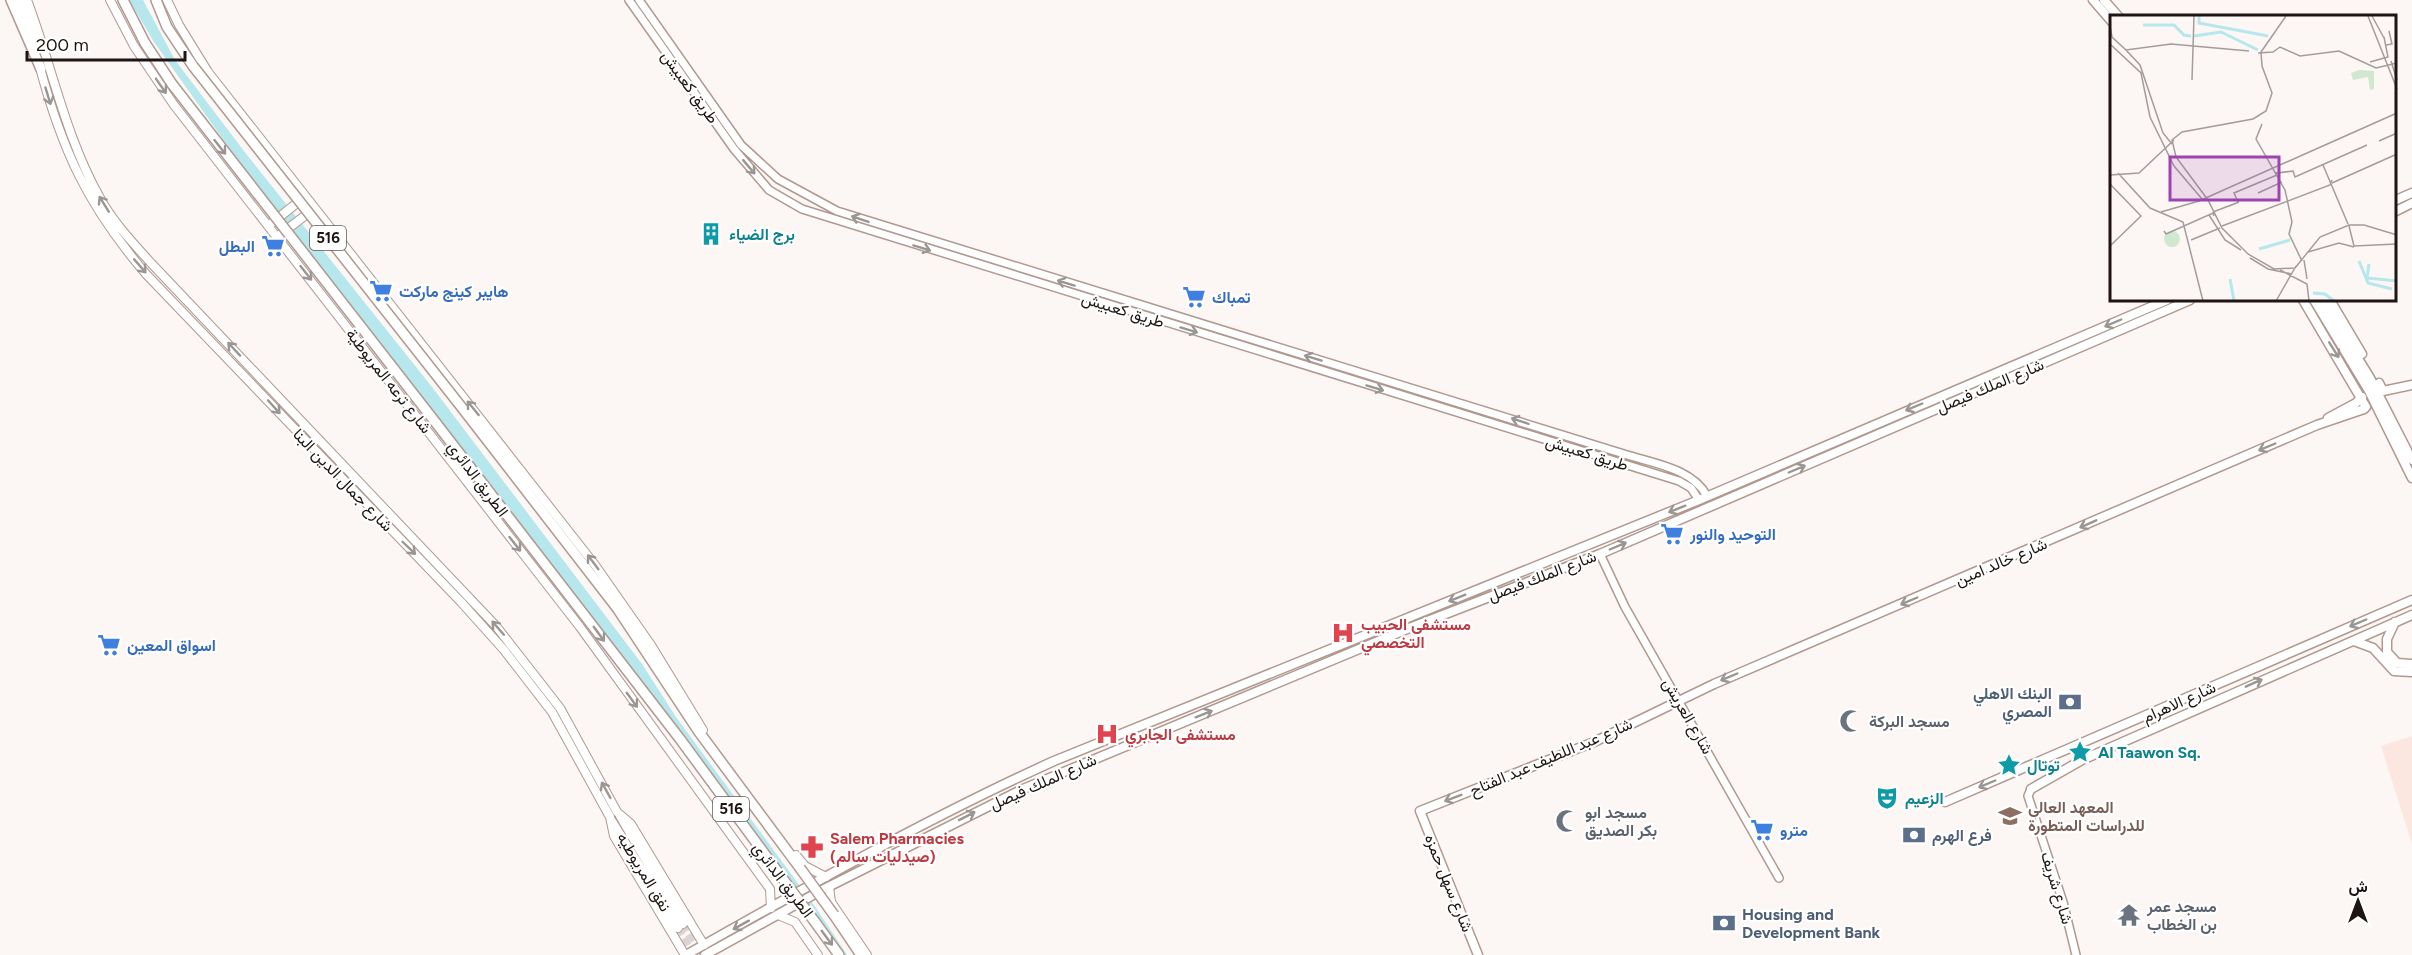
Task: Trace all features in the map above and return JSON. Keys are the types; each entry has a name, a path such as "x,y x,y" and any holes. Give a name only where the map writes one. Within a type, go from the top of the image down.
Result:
{"highway":[{"path":"11,0 41,69"},
{"name":"الطريق الدائري","path":"123,0 145,43 171,84 579,607 839,955"},
{"path":"151,0 162,16"},
{"name":"الطريق الدائري","path":"156,0 162,16 194,66 589,571 699,732 861,955"}],"main road":[{"name":"شارع جمال الدين البنا","path":"19,0 57,126 74,167 112,233 146,274 461,602 525,676 552,712 610,817 614,836 686,955"},
{"name":"شارع جمال الدين البنا","path":"27,0 67,124 92,182 112,217 151,263 387,510 517,651 560,708 617,812 632,824 707,952"},
{"name":"شارع ترعه المريوطية","path":"110,0 127,34 157,81 376,370 580,627 616,684 770,889 771,908"},
{"path":"167,0 178,25 208,72 595,565 651,645 701,728 781,837 801,862 826,877"},
{"path":"2093,0 2110,20"},
{"path":"2104,0 2117,15"},
{"path":"2397,200 2412,193"},
{"path":"268,226 306,197"},
{"path":"2397,210 2412,203"},
{"path":"277,237 315,208"},
{"name":"شارع الملك فيصل","path":"707,952 771,908 816,882 972,799 1083,748 1703,498 2162,302"},
{"name":"شارع الملك فيصل","path":"686,955 707,952 825,888 993,804 1088,761 1335,658 1600,554 2185,302"},
{"path":"2304,302 2362,397"},
{"path":"2314,302 2369,391 2412,478"},
{"path":"2323,302 2363,366 2412,460"},
{"path":"2331,302 2383,391 2412,385"},
{"name":"شارع خالد امين","path":"1680,701 1714,684 2321,424 2367,407 2362,397 2321,424"},
{"path":"345,482 358,489 362,487 361,483"},
{"path":"379,517 376,505 387,510"},
{"name":"شارع الاهرام","path":"1945,802 2412,600"},
{"name":"شارع الاهرام","path":"2031,789 2108,749 2412,615"},
{"path":"2395,622 2387,639 2387,652 2397,663 2412,664"},
{"path":"2353,640 2370,646 2394,671 2412,672"},
{"path":"1332,649 1335,658"},
{"name":"شارع عبد اللطيف عبد الفتاح","path":"1420,811 1587,745 1680,701"},
{"path":"2121,727 2121,736 2127,741"},
{"path":"2103,735 2108,749"},
{"path":"1083,748 1088,761"},
{"name":"شارع سهل حمزه","path":"1420,811 1478,955"},
{"name":"نفق المريوطيه","path":"610,817 680,926 617,812"},
{"path":"825,888 831,902 867,955"},
{"path":"778,915 795,922 818,955"}],"street":[{"name":"طريق كعبيش","path":"629,0 734,148 769,190 802,209 868,232 1621,463 1685,484 1703,498"},
{"name":"طريق كعبيش","path":"639,0 741,145 765,170 837,211 1624,454 1687,475 1699,484 1703,498"},
{"path":"776,195 784,182"},
{"path":"1621,463 1624,454"},
{"name":"شارع العريش","path":"1600,554 1625,607 1779,878"},
{"name":"شارع شريف","path":"2031,789 2028,796 2063,902 2076,955"}],"shaded area":[{"path":"2412,736 2412,844 2381,746"}],"water":[{"path":"129,0 143,0 175,60 247,155 432,387 642,664 676,717 816,908 847,955 838,955 669,729 599,625 502,505 406,376 318,269 154,42"}],"tunnel":[{"path":"683,924 701,955"},
{"path":"678,928 693,955"}],"place":[{"name":"برج الضياء","path":"711,234"},
{"name":"البطل","path":"273,246"},
{"name":"هايبر كينج ماركت","path":"381,291"},
{"name":"تمباك","path":"1194,297"},
{"name":"التوحيد والنور","path":"1672,534"},
{"name":"مستشفى الحبيب التخصصي","path":"1343,633"},
{"name":"اسواق المعين","path":"109,645"},
{"name":"البنك الاهلي المصري","path":"2070,702"},
{"name":"مسجد البركة","path":"1851,721"},
{"name":"مستشفى الجابري","path":"1107,734"},
{"name":"Al Taawon Sq.","path":"2080,752"},
{"name":"توتال","path":"2009,765"},
{"name":"الزعيم","path":"1887,798"},
{"name":"المعهد العالي للدراسات المتطورة","path":"2010,816"},
{"name":"مسجد ابو بكر الصديق","path":"1567,821"},
{"name":"مترو","path":"1762,830"},
{"name":"فرع الهرم","path":"1914,835"},
{"name":"Salem Pharmacies (صيدليات سالم)","path":"812,847"},
{"name":"مسجد عمر بن الخطاب","path":"2129,915"},
{"name":"Housing and Development Bank","path":"1724,923"}]}
